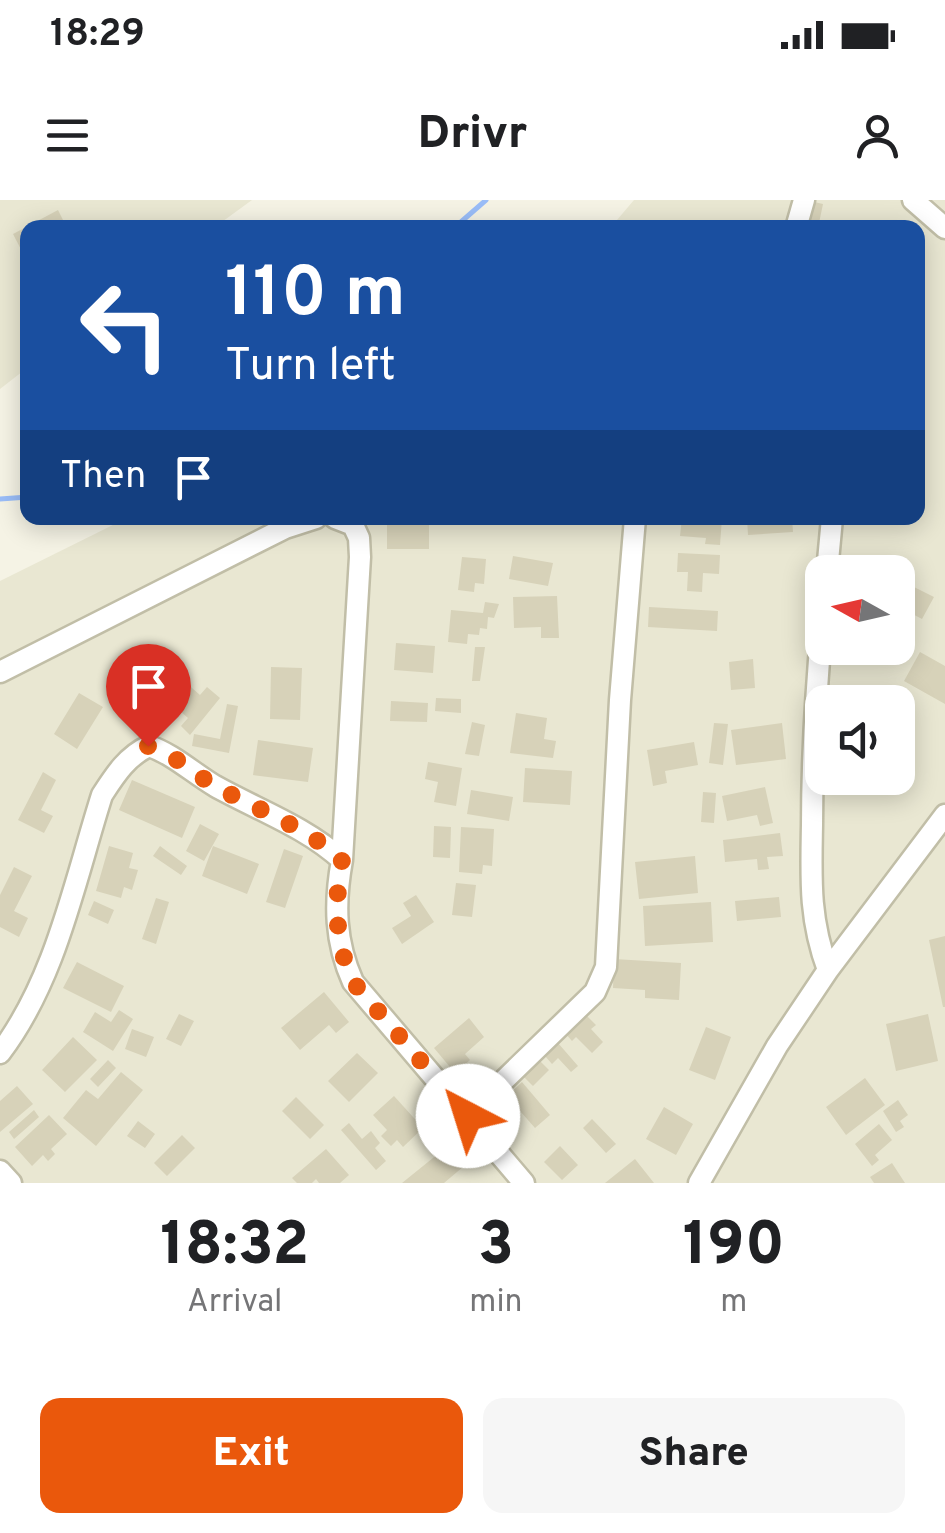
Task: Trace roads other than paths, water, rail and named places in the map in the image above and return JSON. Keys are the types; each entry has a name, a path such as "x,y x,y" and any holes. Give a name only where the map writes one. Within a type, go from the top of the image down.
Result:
{"street":[{"path":"913,200 945,228"},
{"path":"0,672 294,525"},
{"path":"351,525 359,538 360,557 336,923 342,958 353,982 524,1183"},
{"path":"468,1116 595,992 606,967 620,700 634,525"},
{"path":"829,555 831,525"},
{"path":"818,665 812,738 811,892 813,922 828,970"},
{"path":"0,1053 26,1019 44,977 102,795 136,752 148,746 161,750 214,785 324,843 342,860"},
{"path":"700,1183 776,1046 945,815"},
{"path":"0,1171 11,1183"}],"waterway":[{"path":"463,220 486,200"},
{"path":"0,499 20,498"}]}
